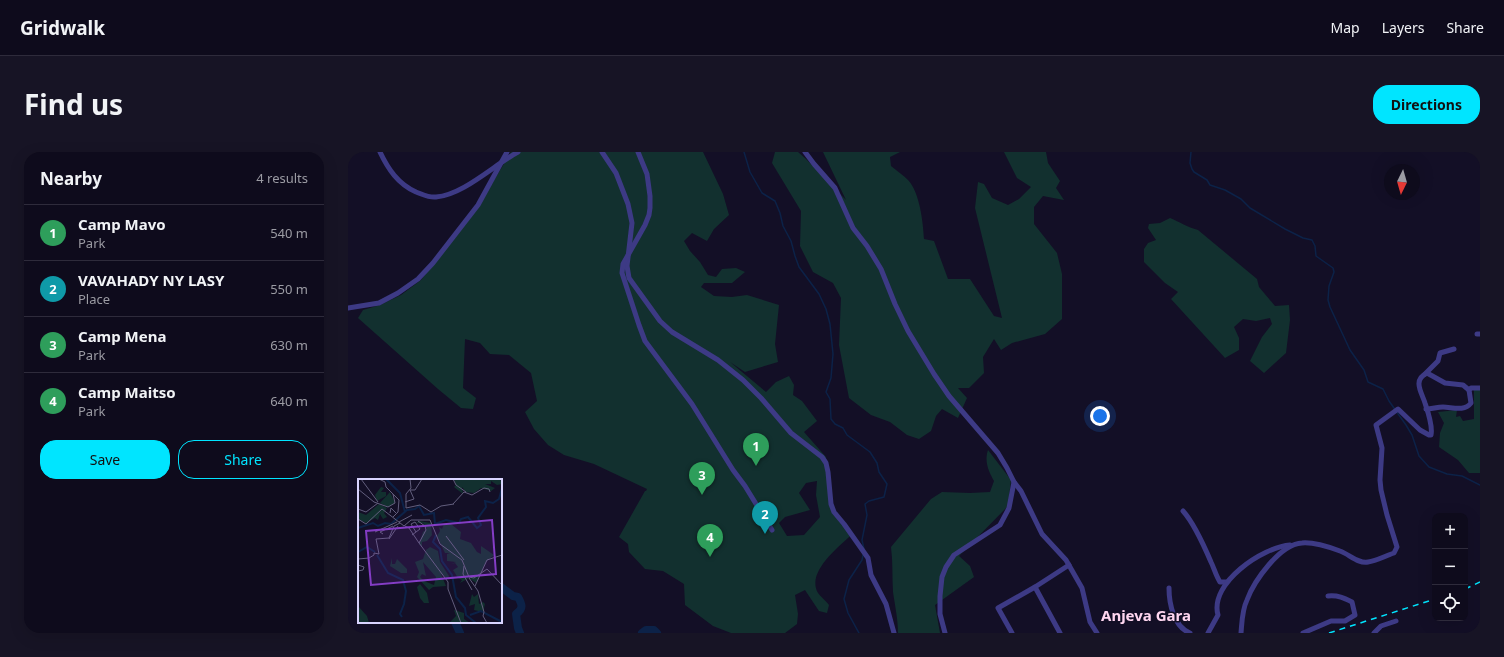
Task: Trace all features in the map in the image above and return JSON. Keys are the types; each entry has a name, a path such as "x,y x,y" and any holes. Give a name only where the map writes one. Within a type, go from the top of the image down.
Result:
{"street":[{"path":"380,152 394,176 406,187 424,196 436,198 452,193 469,185 501,162 518,152"},
{"path":"348,308 378,303 398,293 418,279 433,263 478,205 507,152"},
{"path":"602,152 616,173 624,190 628,204 632,223 627,266 629,278 660,321 672,332 718,360 742,380 761,398 791,432 822,457 826,463 828,472 831,504 834,512 866,554 871,575 886,604 894,633"},
{"path":"638,152 647,174 650,208 645,226 622,266 622,273 645,341 692,404 772,530"},
{"path":"805,152 835,188 853,228 867,246 881,269 901,317 934,374 949,396 998,453 1014,482 1022,491 1042,534 1069,565 1082,588 1090,622 1097,633"},
{"path":"1208,633 1218,615 1217,603 1226,582 1240,570 1264,554 1280,546 1302,543 1317,545 1341,551 1361,561 1368,562 1394,553 1397,547 1386,515 1381,490 1380,480 1382,448 1376,424 1398,409 1420,430 1431,435 1432,432 1426,409 1418,387 1419,381 1438,361 1440,353 1454,349"},
{"path":"1424,374 1430,374 1449,384 1463,385 1469,390 1471,403 1465,408 1453,409 1442,407 1426,409"},
{"path":"1469,390 1471,388 1480,388"},
{"path":"945,633 940,614 940,596 942,577 946,567 954,555 1000,525 1009,508 1014,482"},
{"path":"1183,511 1211,562 1218,580 1220,582 1226,582"},
{"path":"1241,633 1246,601 1252,590 1272,562 1283,551 1293,545"},
{"path":"1012,633 998,608 1035,587 1069,565"},
{"path":"1035,587 1060,633"},
{"path":"1169,588 1169,595 1177,622 1180,627 1190,633"},
{"path":"1303,633 1331,621 1345,621 1355,615 1352,602 1336,595 1328,596"},
{"path":"1374,633 1381,626 1396,621"}],"green space":[{"path":"511,152 703,152 723,194 729,215 714,229 707,241 692,233 684,241 708,275 716,277 722,269 736,268 745,272 732,283 704,283 701,287 714,296 732,297 747,295 779,305 775,344 778,362 745,372 730,362 766,392 776,382 789,376 794,385 793,395 802,401 817,421 804,432 826,457 831,504 851,535 825,561 816,577 815,585 818,593 829,605 827,613 819,611 805,590 795,595 798,614 797,624 785,633 731,633 713,626 685,605 684,584 663,571 645,569 629,552 628,544 619,537 647,489 594,464 564,455 548,445 534,429 525,412 537,401 531,373 509,355 490,354 480,343 465,339 463,388 476,398 473,409 461,408 358,318 363,310 380,305 401,295 421,280 479,205","holes":["817,481 816,495 820,517 804,535 787,536 779,523 785,517 810,510 799,493 806,483"]},
{"path":"775,152 798,152 846,200 823,152 900,152 890,157 891,166 906,178 912,186 920,208 924,239 934,241 948,279 970,279 994,316 1002,318 975,208 978,182 984,184 992,198 1008,205 1019,199 1031,187 1017,178 1004,152 1046,152 1048,163 1060,181 1056,188 1064,200 1043,196 1034,207 1034,224 1057,253 1062,274 1062,319 1045,334 1012,343 1001,350 994,339 983,357 984,373 969,388 958,388 967,398 958,418 942,409 936,416 931,431 919,439 907,435 890,422 871,415 849,398 839,345 841,298 833,283 813,272 800,246 801,211 772,163"},
{"path":"1170,218 1198,230 1257,279 1259,287 1275,306 1289,305 1290,320 1286,353 1264,373 1250,361 1262,337 1272,324 1270,318 1256,321 1243,319 1234,327 1239,338 1239,350 1225,358 1171,299 1178,292 1165,283 1144,262 1144,249 1148,243 1156,240 1148,228 1149,224 1160,223"},
{"path":"1474,389 1480,390 1480,473 1469,473 1458,460 1439,447 1440,433 1444,423 1438,412 1457,410 1456,417 1460,416 1463,421 1474,419"},
{"path":"988,450 1011,480 1008,506 959,556 970,566 974,577 935,605 940,633 898,633 893,592 891,547 931,499 942,492 990,492 994,481 987,463"}],"waterway":[{"path":"744,152 750,172 762,193 775,201 783,226 791,241 799,267 819,294 826,309 830,324 833,354 831,378 826,392 830,399 831,419 835,424 843,428 847,435 870,452 877,463 879,472 887,484 884,497 869,501 865,504 867,515 862,540 864,549"},
{"path":"1191,152 1190,163 1192,169 1194,172 1207,180 1210,185 1225,190 1241,199 1250,208 1285,229 1303,238 1312,240 1315,246 1316,256 1333,268 1334,272 1329,286 1328,300 1330,307 1350,350 1364,370 1368,382 1383,389 1389,401 1412,435 1419,456 1429,467 1447,474 1462,476 1480,485"},
{"path":"859,633 848,613 844,599 849,580 862,560 863,555"},
{"path":"502,588 513,596 518,597 522,606 516,614 520,633"},
{"path":"455,623 460,633"},
{"path":"642,633 646,630 654,630 657,633"}],"railway":[{"path":"1468,588 1480,582"},
{"path":"1329,633 1432,600"}],"place":[{"name":"Camp Mavo","path":"756,466"},
{"name":"Camp Mena","path":"702,495"},
{"name":"VAVAHADY NY LASY","path":"765,534"},
{"name":"Camp Maitso","path":"710,557"}],"district":[{"name":"Anjeva Gara","path":"1146,616"}]}
